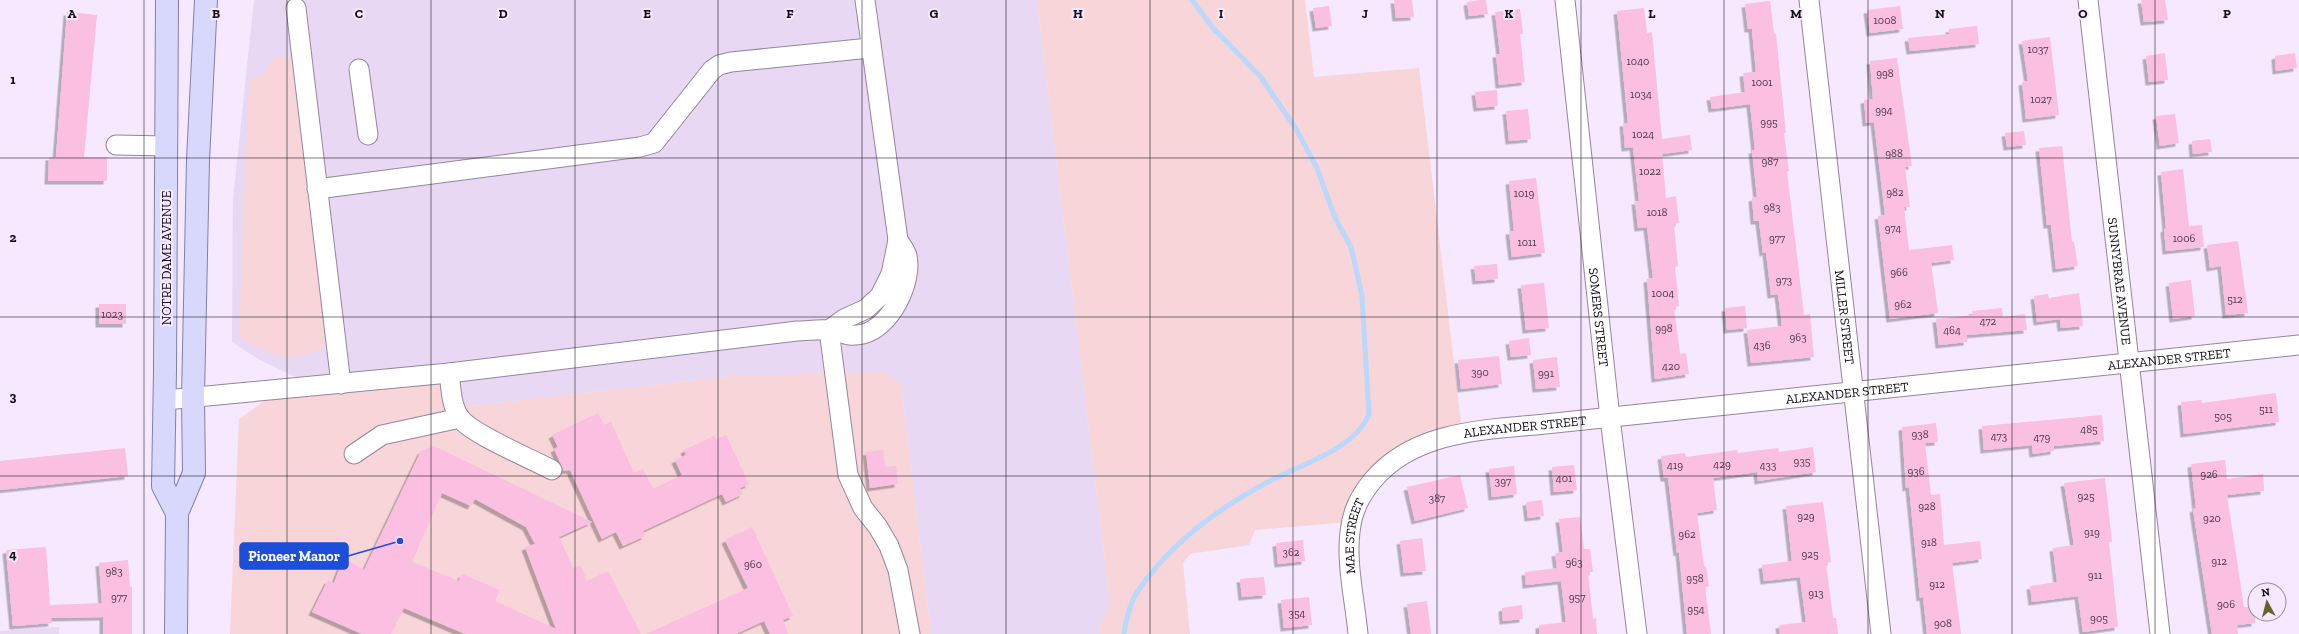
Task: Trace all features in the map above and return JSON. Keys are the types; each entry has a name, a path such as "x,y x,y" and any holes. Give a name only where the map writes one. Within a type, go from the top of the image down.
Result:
{"main road":[{"name":"NOTRE DAME AVENUE","path":"167,0 165,400 163,486 177,513"},
{"name":"NOTRE DAME AVENUE","path":"176,634 177,513 194,473 193,397 198,160 206,0"}],"street":[{"path":"165,400 450,373 740,338 829,330 848,336 865,333 879,324 891,312 903,292 908,272 907,255 898,240 870,48 865,0"},
{"name":"SOMERS STREET","path":"1565,0 1610,418 1637,634"},
{"name":"MILLER STREET","path":"1809,0 1881,634"},
{"name":"SUNNYBRAE AVENUE","path":"2088,0 2160,634"},
{"path":"296,8 341,384"},
{"path":"317,189 640,147 654,143 712,70 719,65 731,62 870,48"},
{"path":"360,69 368,134"},
{"path":"116,145 166,146"},
{"path":"829,330 848,475 863,508 878,527 889,546 898,570 910,634"},
{"name":"ALEXANDER STREET","path":"1399,455 1434,440 1453,434 2299,345"},
{"path":"450,373 454,406 460,418 472,429 552,470"},
{"path":"354,454 373,439 382,435 460,418"},
{"name":"MAE STREET","path":"1358,634 1349,533 1353,512 1364,491 1379,473 1399,455"}],"shaded area":[{"path":"254,0 1037,0 1110,603 1100,626 1099,634 931,634 901,384 732,376 462,407 317,387 260,360 232,342 233,199"},
{"path":"1037,0 1305,0 1314,77 1419,68 1462,431 1397,453 1349,522 1255,530 1249,545 1190,554 1183,563 1190,634 1099,634 1100,626 1110,603"},
{"path":"275,58 294,58 328,329 324,347 313,353 291,357 269,353 248,342 239,335 249,80 263,73"},
{"path":"884,372 901,384 931,634 230,634 239,419 280,390 457,373 462,407 732,376"},
{"path":"59,627 59,634 0,634 0,631"}],"building":[{"path":"1394,0 1412,0 1414,17 1396,18"},
{"path":"1486,0 1488,14 1469,16 1467,2"},
{"path":"2141,0 2165,0 2168,20 2144,22"},
{"path":"1770,1 1774,34 1776,34 1786,133 1784,133 1789,171 1787,171 1804,315 1810,314 1814,357 1751,363 1747,330 1782,326 1778,294 1771,295 1766,252 1763,253 1759,221 1754,221 1752,198 1757,197 1752,150 1755,150 1750,104 1712,109 1710,97 1745,92 1743,73 1756,72 1752,29 1748,29 1745,4"},
{"path":"1329,6 1332,26 1316,28 1313,8"},
{"path":"1900,6 1903,29 1870,33 1867,10"},
{"path":"1644,8 1647,33 1652,32 1662,139 1690,135 1692,150 1662,154 1666,198 1676,196 1679,223 1674,224 1678,266 1675,267 1679,306 1674,307 1680,354 1686,353 1689,374 1655,379 1647,279 1653,278 1647,227 1638,228 1635,201 1639,201 1633,147 1625,148 1623,123 1628,123 1617,11"},
{"path":"1520,9 1523,34 1520,34 1525,82 1499,85 1496,54 1500,54 1495,12"},
{"path":"67,12 97,15 84,157 107,157 107,181 48,181 49,157 56,157"},
{"path":"1977,26 1979,44 1910,51 1908,38 1949,34 1949,29"},
{"path":"2050,37 2059,115 2026,119 2022,82 2028,81 2022,41"},
{"path":"2165,53 2168,80 2149,82 2146,56"},
{"path":"2295,53 2297,68 2276,71 2275,56"},
{"path":"1897,58 1912,166 1905,167 1910,207 1904,207 1909,250 1952,245 1954,260 1931,263 1938,313 1890,319 1878,216 1885,215 1874,122 1866,123 1864,100 1873,99 1870,61"},
{"path":"1497,90 1498,106 1477,108 1475,92"},
{"path":"1528,109 1531,139 1509,141 1506,111"},
{"path":"2175,114 2179,143 2160,146 2156,116"},
{"path":"2024,131 2026,145 2007,147 2005,133"},
{"path":"2210,139 2212,152 2193,154 2192,141"},
{"path":"2062,146 2072,242 2074,242 2078,266 2056,269 2051,225 2047,225 2039,148"},
{"path":"2183,169 2189,226 2202,225 2204,247 2166,251 2164,229 2166,228 2161,172"},
{"path":"1536,178 1545,253 1512,257 1509,231 1514,231 1509,181"},
{"path":"2238,241 2248,313 2226,315 2221,266 2210,268 2207,245"},
{"path":"1497,264 1498,279 1476,281 1474,266"},
{"path":"2191,280 2195,316 2173,319 2169,283"},
{"path":"1544,283 1549,328 1526,330 1521,285"},
{"path":"2079,293 2083,326 2061,328 2060,319 2037,322 2034,296 2048,294 2049,298"},
{"path":"99,304 126,304 126,324 99,324"},
{"path":"1745,306 1747,328 1727,330 1725,308"},
{"path":"2002,308 2003,317 2025,314 2027,330 1967,335 1967,342 1939,345 1936,319 1973,315 1972,311"},
{"path":"1529,338 1531,355 1511,357 1509,341"},
{"path":"1499,356 1502,384 1461,389 1458,360"},
{"path":"1557,357 1560,387 1536,389 1533,360"},
{"path":"2276,393 2279,422 2184,434 2181,402 2202,400 2202,403"},
{"path":"598,413 604,425 611,422 634,473 643,469 653,489 682,475 675,460 686,455 684,450 714,436 716,439 726,435 749,484 740,488 743,494 726,502 722,494 643,531 645,536 623,546 616,532 602,539 570,470 564,471 554,449 558,447 552,435"},
{"path":"2102,415 2104,441 2054,446 2054,451 2033,454 2032,445 1984,450 1982,426"},
{"path":"1936,423 1938,442 1925,443 1931,495 1940,494 1944,545 1980,541 1982,559 1952,563 1961,634 1927,634 1923,597 1920,598 1909,487 1906,488 1902,427"},
{"path":"434,446 592,522 559,537 573,568 581,565 587,581 608,571 641,634 465,634 404,608 391,634 362,634 312,612 328,580 334,583 340,567 349,561 364,570 421,451","holes":["442,493 471,506 475,499 526,527 535,544 525,547 556,629 495,601 500,590 462,574 459,581 412,562"]},
{"path":"1813,447 1816,472 1758,481 1757,472 1713,478 1717,510 1697,513 1704,566 1706,566 1709,586 1705,587 1711,634 1687,634 1679,552 1677,553 1668,478 1664,478 1661,456 1685,453 1686,457 1737,450 1738,453 1778,448 1779,452"},
{"path":"125,448 128,476 0,490 0,461"},
{"path":"883,450 885,467 896,466 898,484 870,488 866,452"},
{"path":"2225,460 2227,479 2263,474 2264,491 2227,495 2244,607 2247,607 2247,622 2255,622 2237,625 2238,634 2212,634 2193,509 2196,508 2191,464"},
{"path":"1574,465 1577,490 1554,492 1552,467"},
{"path":"1514,466 1517,494 1492,497 1489,469"},
{"path":"1460,475 1468,508 1415,521 1407,487"},
{"path":"2105,478 2112,542 2109,542 2118,627 2083,632 2078,596 2032,602 2030,586 2057,582 2053,548 2074,545 2064,483"},
{"path":"1542,500 1544,516 1528,518 1526,502"},
{"path":"1823,502 1831,562 1826,563 1833,618 1836,618 1838,634 1780,634 1779,625 1806,622 1800,577 1764,581 1762,565 1792,561 1786,506"},
{"path":"1580,517 1584,549 1590,549 1593,572 1588,572 1593,619 1596,618 1597,634 1539,634 1539,625 1566,622 1561,581 1526,585 1525,572 1557,568 1555,553 1563,552 1559,519"},
{"path":"752,527 793,616 783,620 788,634 770,634 764,621 736,634 646,634 748,588 725,540"},
{"path":"1422,538 1426,571 1404,573 1400,541"},
{"path":"1303,540 1305,561 1278,564 1276,543"},
{"path":"46,547 50,605 102,603 99,563 128,560 130,587 132,587 132,634 103,634 103,617 51,618 52,623 13,626 6,550"},
{"path":"1264,577 1266,595 1242,597 1240,579"},
{"path":"1309,597 1312,625 1284,628 1281,600"},
{"path":"1427,601 1431,634 1411,634 1407,604"},
{"path":"1522,605 1523,619 1503,621 1502,608"}],"waterway":[{"path":"1124,634 1129,612 1138,591 1165,558 1181,542 1197,528 1251,491 1283,474 1326,455 1339,447 1351,438 1369,415 1362,296 1351,247 1335,218 1317,168 1296,129 1260,76 1213,28 1192,0"}],"place":[{"name":"Pioneer Manor","path":"400,541"}]}
